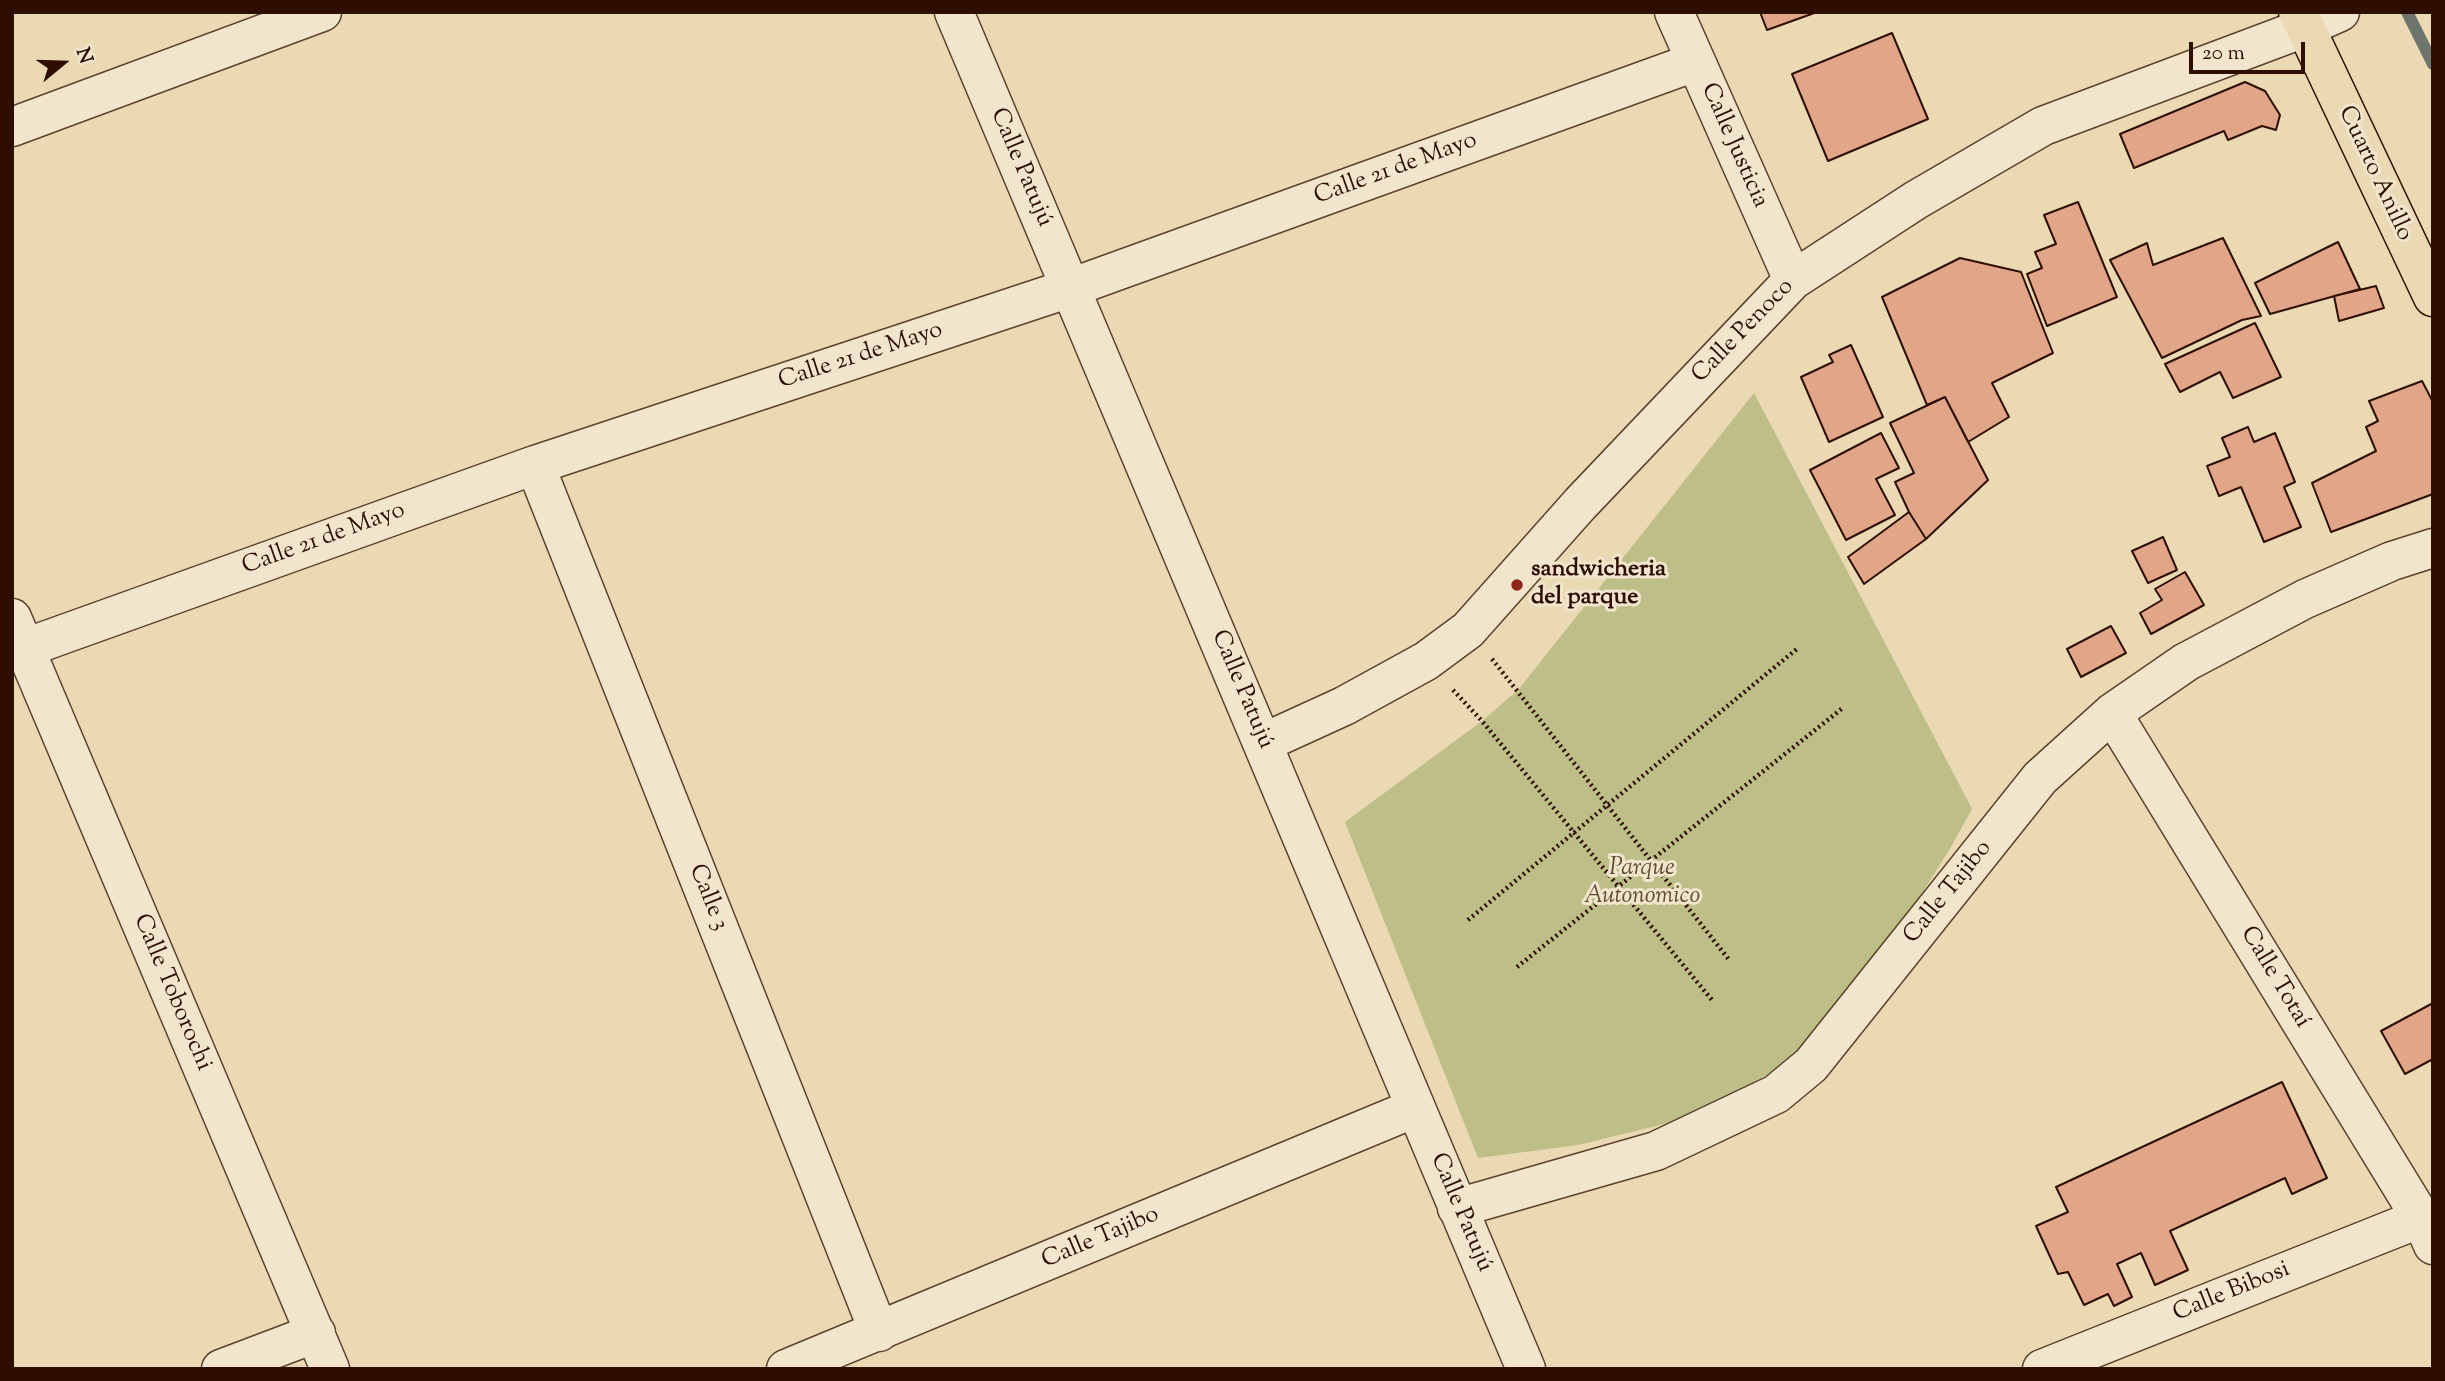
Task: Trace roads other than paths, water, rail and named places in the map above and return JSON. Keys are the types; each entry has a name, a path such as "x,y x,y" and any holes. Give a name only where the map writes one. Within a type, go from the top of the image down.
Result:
{"highway":[{"name":"Cuarto Anillo","path":"2301,20 2433,297"}],"street":[{"path":"12,127 322,12"},
{"name":"Calle Patujú","path":"954,12 1525,1369"},
{"name":"Calle Justicia","path":"1674,12 1793,280"},
{"name":"Calle Penoco","path":"1263,743 1344,706 1426,661 1468,630 1580,504 1793,280 1916,200 2043,126 2301,20 2340,12"},
{"name":"Calle 21 de Mayo","path":"18,633 1070,288 1695,62"},
{"name":"Calle 3","path":"535,465 879,1332"},
{"name":"Calle Tajibo","path":"1457,1208 1656,1151 1776,1094 1811,1065 2040,778 2112,713 2186,662 2305,598 2392,561 2433,548"},
{"name":"Calle Toborochi","path":"18,633 330,1369"},
{"name":"Calle Totaí","path":"2112,713 2427,1231"},
{"name":"Calle Tajibo","path":"786,1369 1415,1108"},
{"name":"Calle Bibosi","path":"2042,1369 2427,1231"},
{"path":"221,1369 316,1333"}],"waterway":[{"path":"2407,12 2433,64"}],"place":[{"name":"sandwicheria del parque","path":"1517,585"}],"park label":[{"name":"Parque Autonomico","path":"1642,884"}]}
